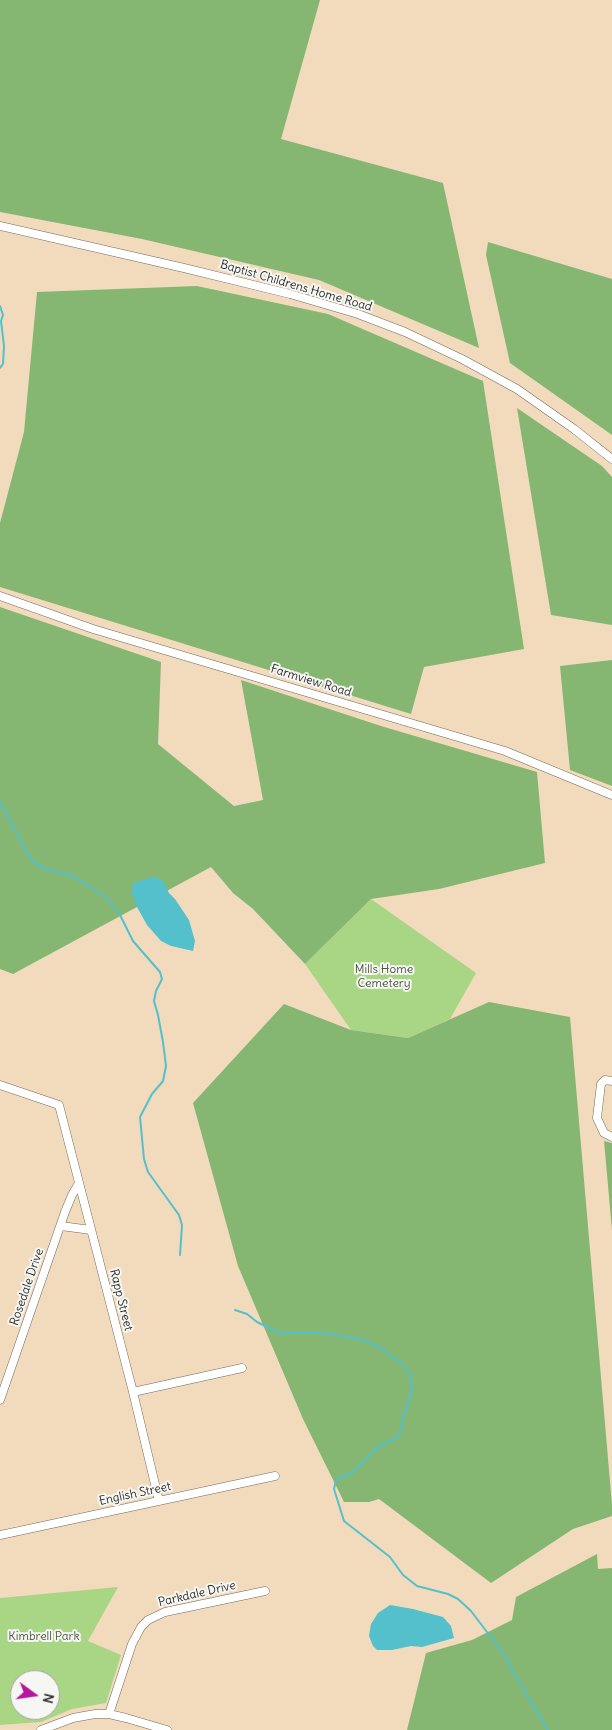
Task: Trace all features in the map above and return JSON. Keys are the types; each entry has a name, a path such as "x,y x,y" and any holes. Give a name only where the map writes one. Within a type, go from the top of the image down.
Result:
{"street":[{"name":"Baptist Childrens Home Road","path":"0,226 98,247 290,294 366,317 405,332 462,359 517,389 574,428 612,459"},
{"name":"Farmview Road","path":"0,596 93,629 506,751 612,794"},
{"path":"609,1081 601,1084 597,1118 604,1133 612,1137"},
{"name":"Rapp Street","path":"0,1085 59,1105 159,1501"},
{"name":"Rosedale Drive","path":"0,1400 72,1195 79,1183"},
{"path":"61,1226 92,1230"},
{"path":"133,1392 242,1368"},
{"name":"English Street","path":"0,1535 275,1476"},
{"name":"Parkdale Drive","path":"109,1714 132,1644 141,1627 148,1620 165,1612 265,1591"},
{"path":"41,1730 84,1715 109,1714 167,1730"}],"green space":[{"path":"0,0 320,0 281,139 443,183 479,348 319,280 142,239 0,212"},
{"path":"488,242 612,279 612,435 510,363 486,255"},
{"path":"197,286 328,314 483,381 524,649 424,667 411,714 0,587 0,523 24,432 37,292"},
{"path":"517,408 602,466 612,477 612,625 551,615"},
{"path":"0,607 161,662 158,744 234,806 263,800 241,680 381,726 537,772 545,863 439,889 371,899 305,964 253,909 233,893 211,867 13,974 0,969"},
{"path":"612,660 612,786 570,770 560,666"},
{"name":"Mills Home Cemetery","path":"371,899 476,973 450,1019 408,1038 351,1030 305,964"},
{"path":"489,1002 570,1017 612,1505 612,1516 573,1529 491,1583 379,1499 369,1502 344,1502 303,1419 238,1266 193,1103 284,1004 351,1030 408,1038"},
{"path":"604,1141 612,1143 612,1230"},
{"path":"597,1554 598,1569 612,1568 612,1730 407,1730 426,1653 472,1640 512,1620 516,1597"},
{"name":"Kimbrell Park","path":"118,1587 88,1641 121,1655 106,1703 72,1709 60,1714 60,1670 10,1670 10,1720 46,1720 0,1725 0,1598"}],"water":[{"path":"156,877 163,881 169,893 189,920 195,941 193,951 171,946 161,941 147,925 137,907 132,893 134,883"},
{"path":"390,1605 443,1617 451,1626 454,1638 422,1647 411,1646 392,1650 377,1650 369,1636 371,1624 378,1613"}],"waterway":[{"path":"0,306 3,315 1,321 4,346 3,364 0,368"},
{"path":"0,802 30,858 47,869 73,876 106,897 120,915 133,941 160,972 162,979 156,991 154,1001 166,1066 163,1081 152,1094 140,1117 144,1159 148,1172 179,1215 182,1225 180,1255"},
{"path":"235,1310 247,1314 257,1322 280,1333 325,1333 364,1340 382,1349 403,1364 410,1374 412,1387 399,1435 378,1447 353,1472 336,1480 334,1489 344,1521 390,1557 403,1575 417,1586 448,1594 458,1599 471,1611 506,1657 548,1730"}]}
